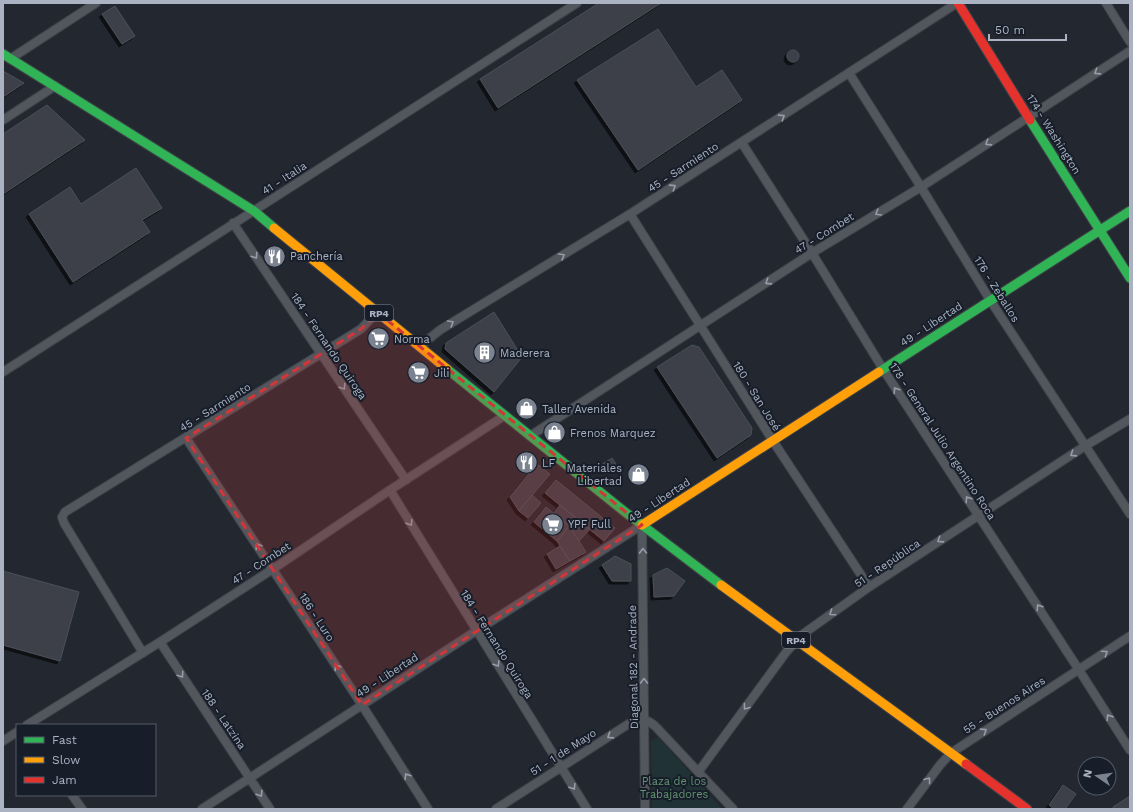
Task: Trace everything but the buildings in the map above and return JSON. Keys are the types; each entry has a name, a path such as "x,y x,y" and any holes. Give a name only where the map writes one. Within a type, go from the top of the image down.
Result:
{"main road":[{"name":"174 - Washington","path":"957,3 1130,278"},
{"name":"RP4","path":"6,56 254,210 504,416 642,525 1027,809"},
{"name":"49 - Libertad","path":"642,525 1130,211"}],"street":[{"name":"41 - Italia","path":"3,372 577,3"},
{"name":"45 - Sarmiento","path":"420,346 440,330 630,214 957,3"},
{"path":"1106,3 1130,42"},
{"path":"6,56 92,4"},
{"name":"47 - Combet","path":"530,436 812,253 921,187 1130,51"},
{"name":"176 - Zeballos","path":"849,73 990,300 1130,514"},
{"path":"3,120 55,86"},
{"name":"178 - General Julio Argentino Roca","path":"742,142 883,369 1130,750"},
{"name":"180 - San José","path":"630,214 772,441 869,587"},
{"name":"184 - Fernando Quiroga","path":"233,223 406,480"},
{"name":"45 - Sarmiento","path":"143,652 64,523 62,517 66,512 361,329 377,312"},
{"name":"47 - Combet","path":"29,724 160,642 504,416"},
{"name":"51 - República","path":"699,771 796,640 869,587 1085,446 1130,419"},
{"name":"186 - Luro","path":"186,438 362,705 428,809"},
{"name":"184 - Fernando Quiroga","path":"390,490 587,809"},
{"name":"49 - Libertad","path":"202,809 642,525"},
{"name":"Diagonal 182 - Andrade","path":"642,525 645,809"},
{"name":"55 - Buenos Aires","path":"907,809 940,765 951,753 1130,636"},
{"name":"188 - Latzina","path":"160,642 270,809"},
{"name":"51 - 1 de Mayo","path":"496,809 630,723 636,720 644,720"},
{"path":"644,720 651,722 699,771 733,809"},
{"path":"3,741 16,733"},
{"path":"73,796 82,809"}],"highlighted area":[{"path":"377,312 642,525 362,705 186,438 361,329"}],"green space":[{"name":"Plaza de los Trabajadores","path":"658,737 722,809 652,809 651,741"}],"traffic: fast":[{"path":"3,54 254,211 274,228"},
{"path":"1030,120 1130,278"},
{"path":"879,372 1130,211"},
{"path":"447,369 625,512 721,585"}],"traffic: slow":[{"path":"274,228 447,369"},
{"path":"642,525 879,372"},
{"path":"721,585 966,764"}],"traffic: jam":[{"path":"958,3 1030,120"},
{"path":"966,764 1027,809"}],"place":[{"name":"Panchería","path":"274,256"},
{"name":"Norma","path":"378,339"},
{"name":"Maderera","path":"485,353"},
{"name":"Jili","path":"418,373"},
{"name":"Taller Avenida","path":"527,409"},
{"name":"Frenos Marquez","path":"554,433"},
{"name":"LF","path":"527,463"},
{"name":"Materiales Libertad","path":"638,474"},
{"name":"YPF Full","path":"552,524"}]}
